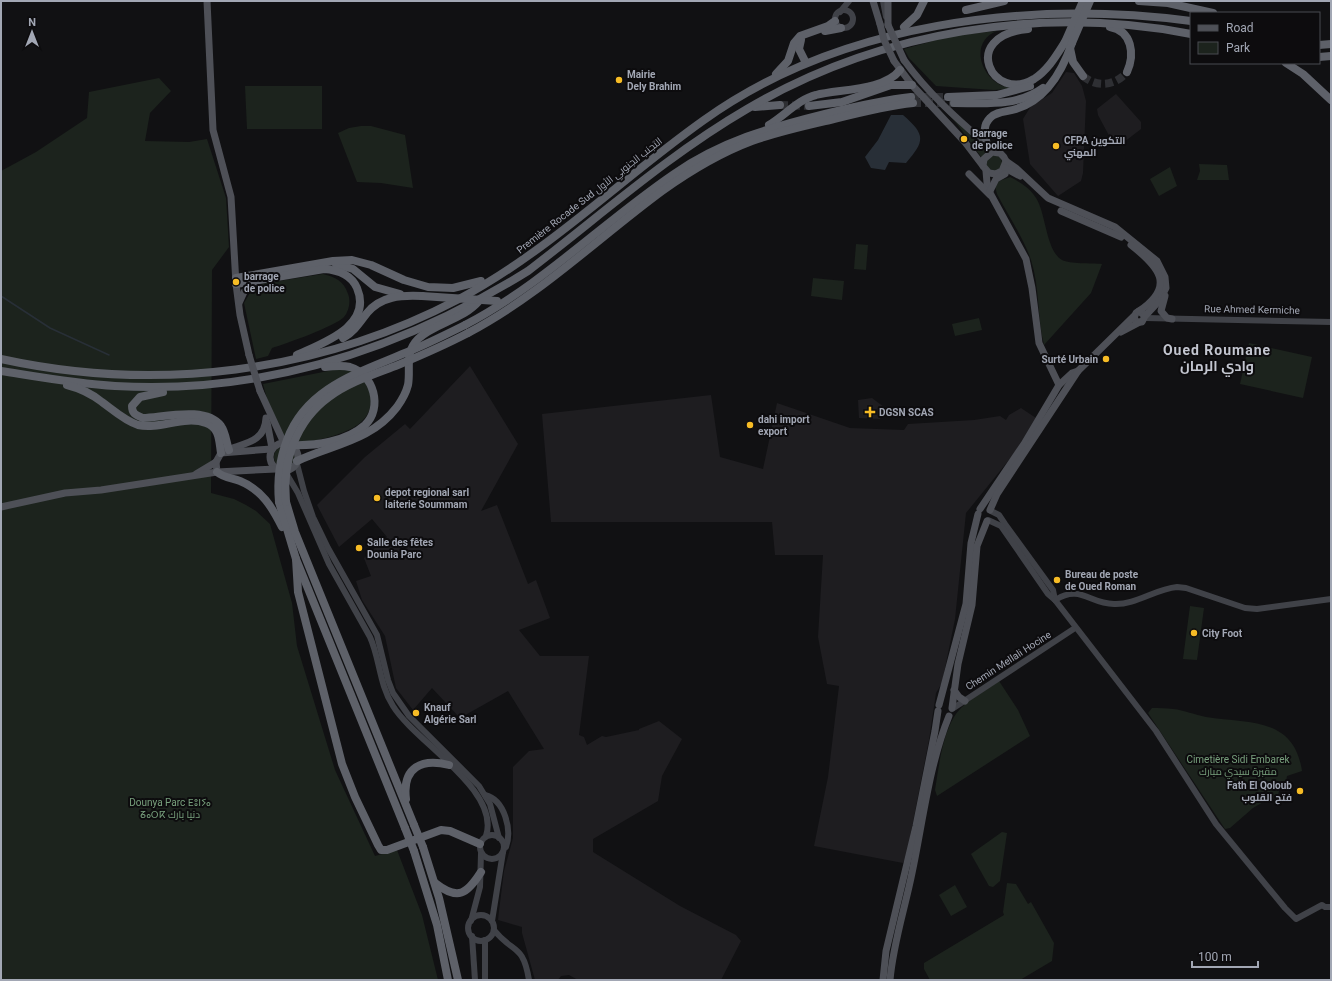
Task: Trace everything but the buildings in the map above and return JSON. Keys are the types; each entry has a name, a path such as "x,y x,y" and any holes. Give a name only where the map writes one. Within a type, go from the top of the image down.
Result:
{"highway":[{"path":"902,28 917,14 924,1"},
{"path":"959,11 1004,1"},
{"path":"987,145 985,126 990,117 1024,106 1039,98 1052,84 1061,68 1083,1"},
{"path":"1061,68 1052,80 1036,93 1016,100 989,103 951,100 1014,92 1035,84 1052,71 1069,45 1090,1"},
{"path":"1139,1 1168,3 1208,12"},
{"name":"Première Rocade Sud التجنب الجنوبي الأول","path":"1,359 100,372 148,375 210,374 280,363 341,347 397,327 460,298 504,272 572,223 631,174 701,122 735,99 772,78 857,43 902,28 956,16 995,11 1066,8 1144,13 1190,21"},
{"path":"930,22 943,15"},
{"path":"772,78 788,61 794,43 800,36 828,26 835,21"},
{"path":"1059,23 1022,29 1002,36 991,47 987,62 994,76 1002,81 1013,84 1025,83 1045,70 1069,45"},
{"path":"289,373 346,357 401,337 481,298 528,271 670,160 746,109 818,74 918,39 981,28 1059,23 1092,23 1138,26 1190,34"},
{"path":"1092,23 1116,29 1124,34 1129,41 1132,51 1127,72"},
{"path":"806,63 799,49 799,44 802,39 841,28"},
{"path":"1320,45 1331,44"},
{"path":"1069,45 1073,62 1083,76"},
{"path":"1320,57 1331,56"},
{"path":"1288,64 1303,74 1331,100"},
{"path":"755,133 781,118 811,96 854,89 876,83 891,78 900,70"},
{"path":"809,106 842,102 891,85 912,86"},
{"path":"288,536 278,476 283,450 295,422 314,398 337,383 365,369 430,342 465,325 522,291 674,174 712,152 774,126 868,104 912,100 768,136 714,158 676,182 634,212 566,268 527,297 468,333 353,384 330,396 304,422 290,450 283,502 423,847 435,883 451,945 458,980"},
{"path":"746,109 780,105"},
{"path":"256,278 324,263 352,260 371,265 420,286 444,289 470,285 504,272"},
{"path":"324,263 346,266 359,273 375,287 404,296"},
{"path":"236,281 324,269 340,272 351,278 359,294 358,313 345,330 318,346"},
{"path":"280,363 318,346 347,336 373,308 385,300 404,296 422,296 497,301 522,291"},
{"path":"297,462 362,436 382,423 392,414 405,394 409,379 409,356 417,340 470,310 481,298"},
{"path":"224,452 221,426 212,418 200,414 143,418 136,415 132,411 132,406 135,400 147,394 240,382 324,367 350,367 358,370 370,383 375,402 370,418 365,425 354,433 323,443 288,444"},
{"path":"1,371 114,386 163,388 205,386"},
{"path":"33,376 80,389 101,401 130,421 139,425 195,421 206,423 214,428 219,436 224,452"},
{"path":"216,472 221,476 244,483 258,492 271,506 288,536 414,851 437,925 448,980"},
{"path":"296,559 298,592 342,764 355,797 381,850 387,850 441,830 450,831 480,844"},
{"path":"408,809 406,786 411,772 420,764 428,762 449,765"},
{"path":"435,883 450,892 460,893 472,887 481,872"}],"main road":[{"path":"207,1 213,130 231,197 236,281 239,303 249,355 260,391 264,402 288,444 297,452 297,462 304,491 313,517 328,548 377,635 388,680 396,700 409,716 476,782 492,809 499,838 504,849"},
{"path":"850,1 853,19 851,25 841,28 835,21 837,15 850,1"},
{"path":"874,2 884,40 894,61 912,86 964,141 985,169 996,174 1005,165"},
{"path":"887,2 888,24 904,60 929,92 987,145 999,153 1005,165 1052,205 1114,232 1153,264 1161,280 1160,292 1150,303 1141,317"},
{"path":"840,12 847,11 851,14"},
{"path":"999,153 989,153 984,159 987,183 995,202 1026,259 1032,288 1039,343 1059,385"},
{"path":"1005,165 1016,168 1048,198 1115,227 1158,261 1164,271 1166,283 1161,311 1167,318 1172,319"},
{"path":"990,191 996,179 1006,174 1014,173"},
{"path":"969,174 995,202"},
{"path":"235,267 256,278 244,292 239,303"},
{"path":"890,980 893,955 912,874 940,739 951,711 954,689 972,605 977,546 987,521 991,516 990,511 996,494 1078,371 1114,336 1141,317 1160,300 1164,292"},
{"name":"Rue Ahmed Kermiche","path":"1141,317 1172,319 1212,318 1328,321"},
{"path":"1328,321 1331,327"},
{"path":"883,980 886,951 916,826 935,731 938,708 966,604 971,543 979,512 1024,444 1059,385 1072,373 1078,371"},
{"path":"264,402 272,449 269,458 276,469"},
{"path":"194,476 216,462 224,452 257,439 265,427 266,418"},
{"path":"224,452 272,449 288,444"},
{"path":"216,462 216,472"},
{"path":"1,507 65,493 101,490 216,472 276,469 285,471 294,468 297,462"},
{"path":"285,471 296,487 329,564 370,637 382,681 389,700 405,722 472,787 482,802 488,820 486,836 480,844 481,872 478,895 468,929 472,936 475,980"},
{"path":"979,512 986,508 999,516 1003,525 1053,590 1055,600 1075,628 1156,731 1216,824 1285,908 1296,919 1322,905 1325,907 1331,907"},
{"path":"979,512 980,519 1003,525"},
{"path":"1055,600 1064,595 1075,593 1105,604 1121,604 1177,587 1186,588 1245,608 1257,609 1331,600"},
{"name":"Chemin Mellali Hocine","path":"951,711 1075,628"},
{"path":"954,689 957,695 965,701"},
{"path":"938,708 945,703 951,711"},
{"path":"938,708 942,717 951,711"},
{"path":"485,795 495,800 504,813 508,832 492,922 494,930 520,952 523,957 529,980"},
{"path":"486,836 494,835 499,838"},
{"path":"481,854 486,858 494,859 499,856 504,849"},
{"path":"471,920 475,917 483,915 492,922"},
{"path":"485,980 487,938 494,930"},
{"path":"472,936 479,940 487,938 504,940"}],"shaded area":[{"name":"CFPA التكوين المهني","path":"1066,72 1074,73 1082,86 1086,101 1083,173 1081,181 1058,196 1030,164 1023,119 1031,106 1052,93"},
{"path":"1116,94 1141,122 1141,129 1124,142 1121,139 1113,143 1098,115 1097,109"},
{"path":"891,115 903,115 916,128 920,138 917,149 906,163 889,162 885,170 871,168 865,157 878,140"},
{"path":"470,366 518,444 481,511 497,505 528,584 536,580 550,618 519,630 540,656 589,656 579,735 584,737 587,745 602,736 606,737 639,730 659,721 682,739 662,776 658,801 593,839 593,852 680,906 736,935 741,941 721,980 578,980 569,975 561,976 558,980 535,980 522,933 522,927 498,920 504,871 513,838 513,767 529,751 544,749 508,691 460,718 432,688 413,710 396,688 385,636 362,600 356,581 371,576 364,558 387,537 372,519 339,547 317,505 365,457 405,424 410,429"},
{"path":"711,395 720,457 763,469 777,403 850,428 904,430 908,424 974,420 1000,416 1006,420 1009,415 1021,408 1036,418 1013,455 966,513 955,619 942,683 936,693 929,740 906,858 903,863 814,846 828,777 839,686 827,684 818,637 823,555 775,555 772,522 551,522 542,414"},
{"name":"DGSN SCAS","path":"872,398 884,407 880,419 859,418 858,400"}],"green space":[{"path":"997,31 983,42 981,58 983,67 988,75 1003,86 1019,88 994,90 936,86 909,58 904,49 951,36"},
{"name":"Dounya Parc ⴹⵓⵏⵢⴰ ⵒⴰⵔⴽ دنيا بارك","path":"159,78 171,91 150,113 145,141 189,142 207,139 226,198 229,247 212,270 211,493 234,499 246,505 256,511 270,524 292,603 297,646 335,770 375,856 397,850 422,915 438,980 1,980 1,171 36,152 87,118 89,92"},
{"path":"245,86 322,86 322,129 247,129"},
{"path":"927,91 991,151 982,158 957,124"},
{"path":"371,126 405,135 413,188 381,183 357,182 338,133 349,128"},
{"path":"994,155 1001,160 1002,163 997,170 994,171 987,166 986,163 991,156"},
{"path":"1199,164 1227,165 1229,180 1197,180 1200,171"},
{"path":"1170,167 1177,186 1159,196 1150,179"},
{"path":"1010,177 1031,191 1036,198 1042,213 1049,240 1053,249 1062,260 1102,264 1091,293 1044,345 1040,324 1036,281 1031,260 1020,235 997,194 995,186 999,181"},
{"path":"856,244 868,245 866,270 854,269"},
{"path":"323,274 338,280 346,290 349,297 349,306 344,317 321,330 272,348 268,356 256,359 244,303 254,286"},
{"path":"813,278 844,281 842,300 811,296"},
{"path":"979,318 982,330 955,336 952,324"},
{"path":"1249,343 1312,357 1303,398 1240,384"},
{"path":"343,368 360,375 368,386 371,396 371,403 370,409 365,418 360,423 345,432 323,439 301,441 292,440 285,437 274,420 263,384"},
{"path":"285,446 293,449 296,457 293,465 285,468 277,465 274,457 277,449"},
{"name":"City Foot","path":"1190,606 1204,608 1197,660 1183,659"},
{"path":"999,681 1018,710 1030,736 937,796 935,790 940,758 950,725 961,708 970,700"},
{"name":"Cimetière Sidi Embarek مقبرة سيدي مبارك","path":"1152,708 1165,708 1206,717 1267,726 1290,740 1297,753 1302,771 1287,776 1285,789 1280,788 1277,798 1265,801 1253,808 1230,828 1225,829 1148,713"},
{"path":"1002,832 1007,833 1000,881 993,887 989,886 971,854"},
{"path":"1007,883 1016,884 1028,904 1031,902 1054,943 1052,961 1020,980 930,980 924,969 924,963 1004,915 1003,912"},
{"path":"955,885 967,907 951,916 939,895"}],"waterway":[{"path":"1,296 50,328 109,355"}],"tunnel":[{"path":"1083,76 1088,80 1100,84 1106,84 1117,80 1127,72"},
{"path":"911,97 948,97"},
{"path":"913,103 954,103"},
{"path":"780,105 809,106"}],"place":[{"name":"Mairie Dely Brahim","path":"619,80"},
{"name":"Barrage de police","path":"964,139"},
{"name":"CFPA التكوين المهني","path":"1056,146"},
{"name":"barrage de police","path":"236,282"},
{"name":"Surté Urbain","path":"1106,359"},
{"name":"DGSN SCAS","path":"870,412"},
{"name":"dahi import export","path":"750,425"},
{"name":"depot regional sarl laiterie Soummam","path":"377,498"},
{"name":"Salle des fêtes Dounia Parc","path":"359,548"},
{"name":"Bureau de poste de Oued Roman","path":"1057,580"},
{"name":"City Foot","path":"1194,633"},
{"name":"Knauf Algérie Sarl","path":"416,713"},
{"name":"Fath El Qoloub فتح القلوب","path":"1300,791"}],"district":[{"name":"Oued Roumane وادي الرمان","path":"1217,358"}]}
